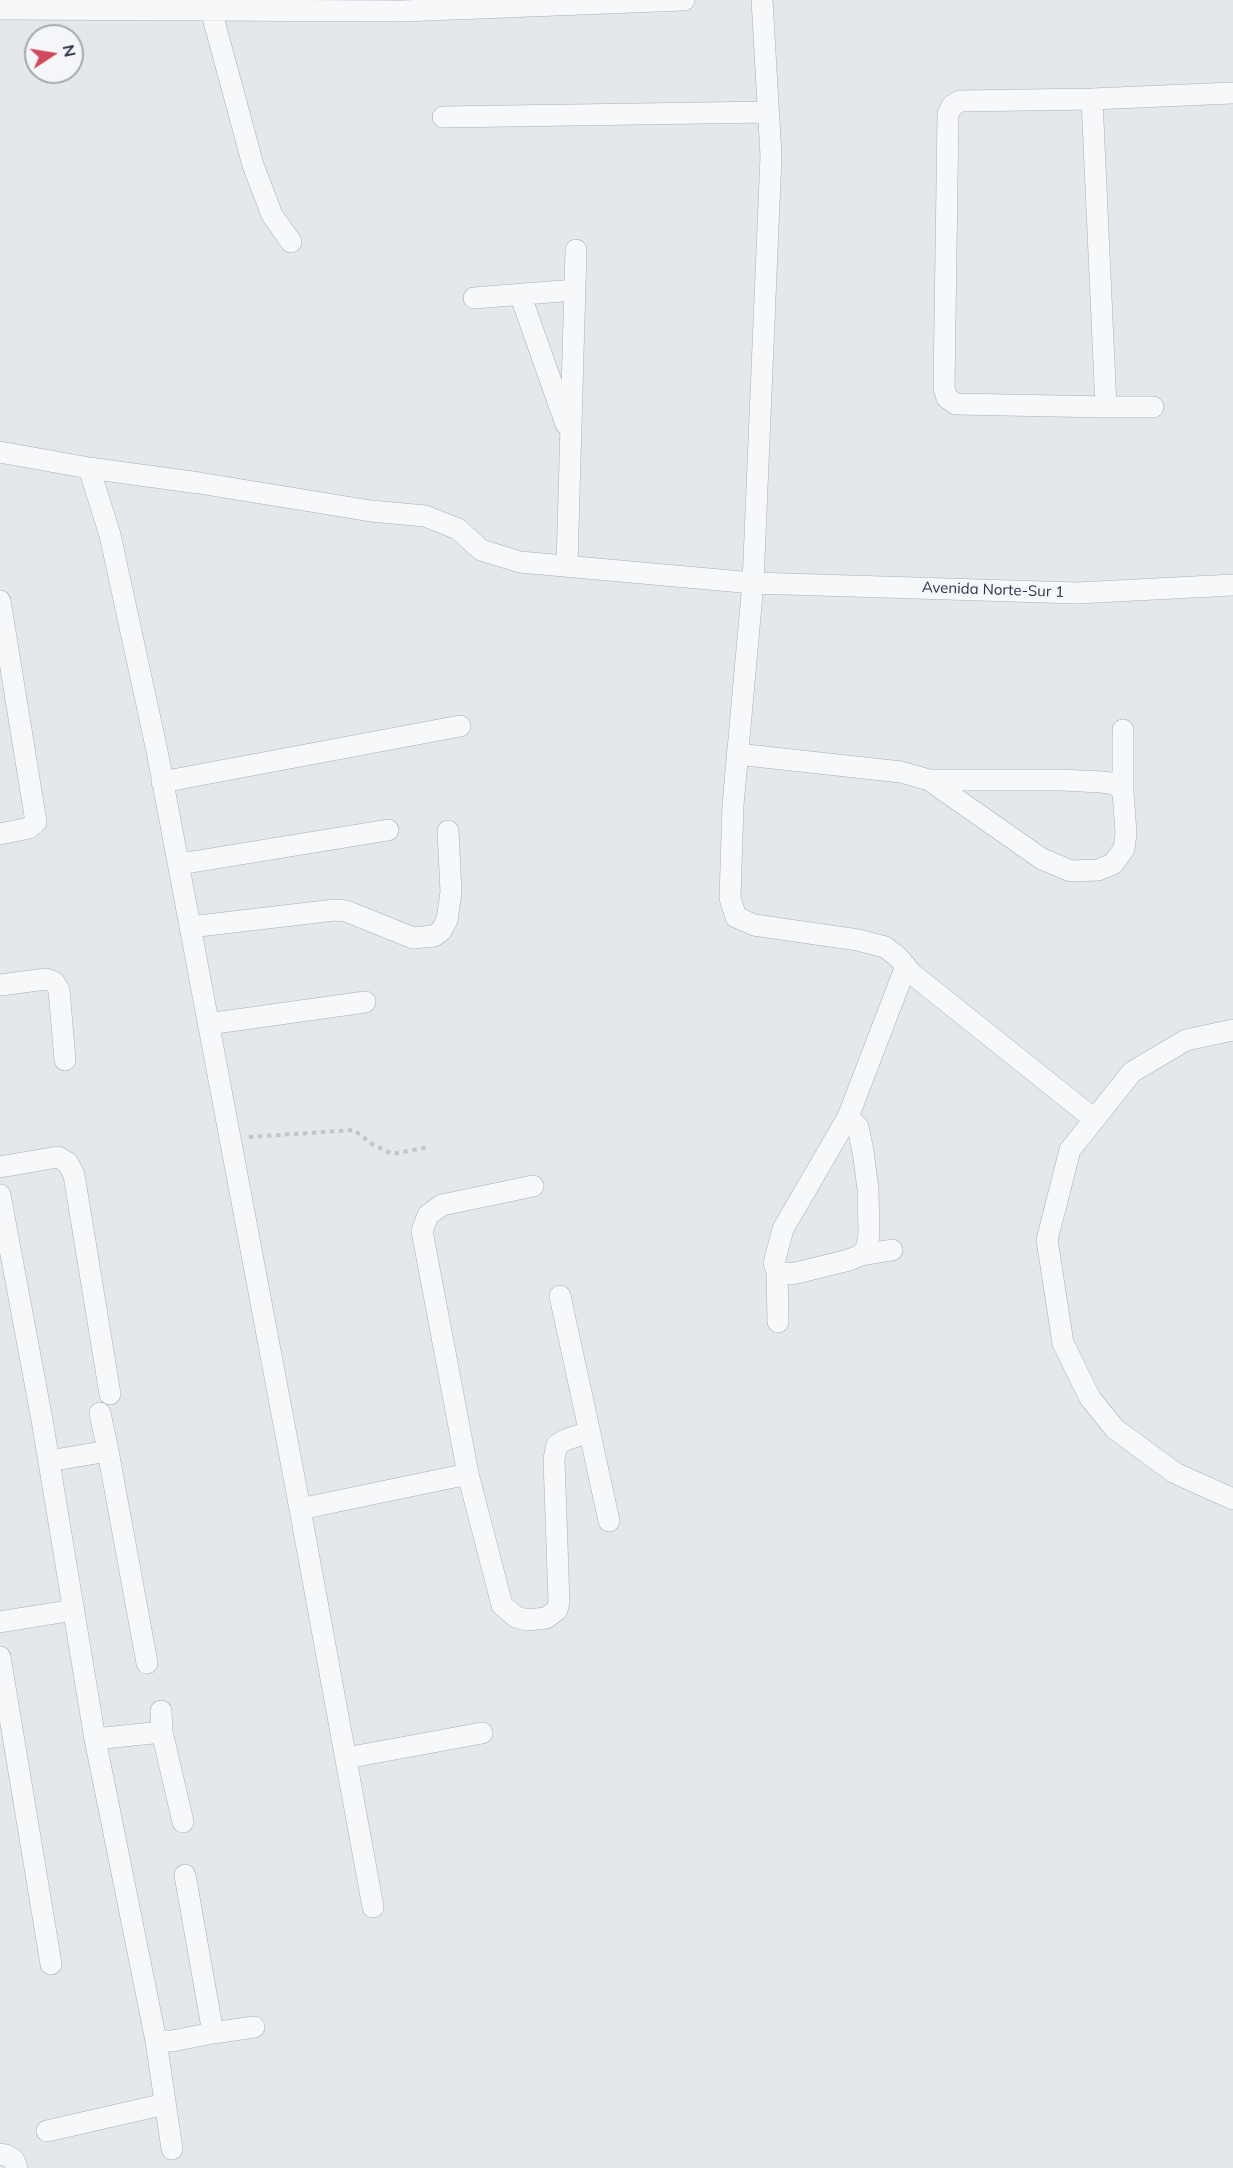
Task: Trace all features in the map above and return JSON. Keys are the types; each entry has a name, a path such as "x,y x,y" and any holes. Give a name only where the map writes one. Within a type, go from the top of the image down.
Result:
{"street":[{"path":"0,9 211,10 684,0"},
{"path":"762,0 771,156 753,583 733,805 730,898 736,917 754,925 858,940 885,947 898,957 911,973 1094,1119"},
{"path":"211,10 253,165 272,215 291,242"},
{"path":"1153,407 956,404 948,398 944,388 948,114 952,106 960,101 1092,99 1233,93"},
{"path":"1092,99 1106,407"},
{"path":"443,117 768,112"},
{"path":"567,565 576,250"},
{"path":"474,298 575,290"},
{"path":"520,294 570,436"},
{"name":"Avenida Norte-Sur 1","path":"0,452 89,468 371,511 425,516 458,529 482,550 520,562 753,583 1077,593 1233,585"},
{"path":"89,468 110,535 178,862 373,1907"},
{"path":"0,601 36,822 28,828 0,834"},
{"path":"162,782 460,726"},
{"path":"929,780 1041,859 1071,871 1098,870 1113,864 1124,849 1126,833 1123,730"},
{"path":"737,754 902,772 929,780 1102,782 1116,784 1124,792"},
{"path":"981,817 979,797 982,789 992,780"},
{"path":"178,862 192,862 388,830"},
{"path":"190,927 335,910 346,911 413,938 434,936 441,932 447,920 451,891 448,831"},
{"path":"778,1322 777,1272 774,1263 783,1229 848,1117 906,966"},
{"path":"0,985 46,979 54,982 59,990 65,1060"},
{"path":"208,1024 365,1002"},
{"path":"1233,1030 1186,1040 1132,1072 1070,1150 1047,1240 1063,1343 1090,1398 1115,1429 1175,1473 1233,1499"},
{"path":"848,1117 858,1127 868,1189 869,1233 867,1247 861,1255"},
{"path":"0,1167 58,1157 68,1163 74,1175 110,1394"},
{"path":"533,1186 442,1205 428,1215 422,1231 468,1474 502,1605 516,1617 527,1620 546,1618 557,1610 559,1602 554,1459 557,1445 589,1432"},
{"path":"0,1195 49,1461 94,1739 156,2041 172,2149"},
{"path":"777,1272 792,1274 861,1255 891,1251"},
{"path":"560,1296 609,1521"},
{"path":"100,1413 147,1663"},
{"path":"49,1461 108,1451"},
{"path":"300,1509 468,1474"},
{"path":"0,1622 74,1610"},
{"path":"0,1657 51,1964"},
{"path":"94,1739 161,1721 183,1822"},
{"path":"346,1758 482,1733"},
{"path":"185,1875 213,2033"},
{"path":"156,2041 254,2027"},
{"path":"47,2131 165,2104"},
{"path":"0,2154 14,2160 17,2168"}],"path":[{"path":"230,1138 354,1130 372,1144 392,1154 429,1147"}]}
